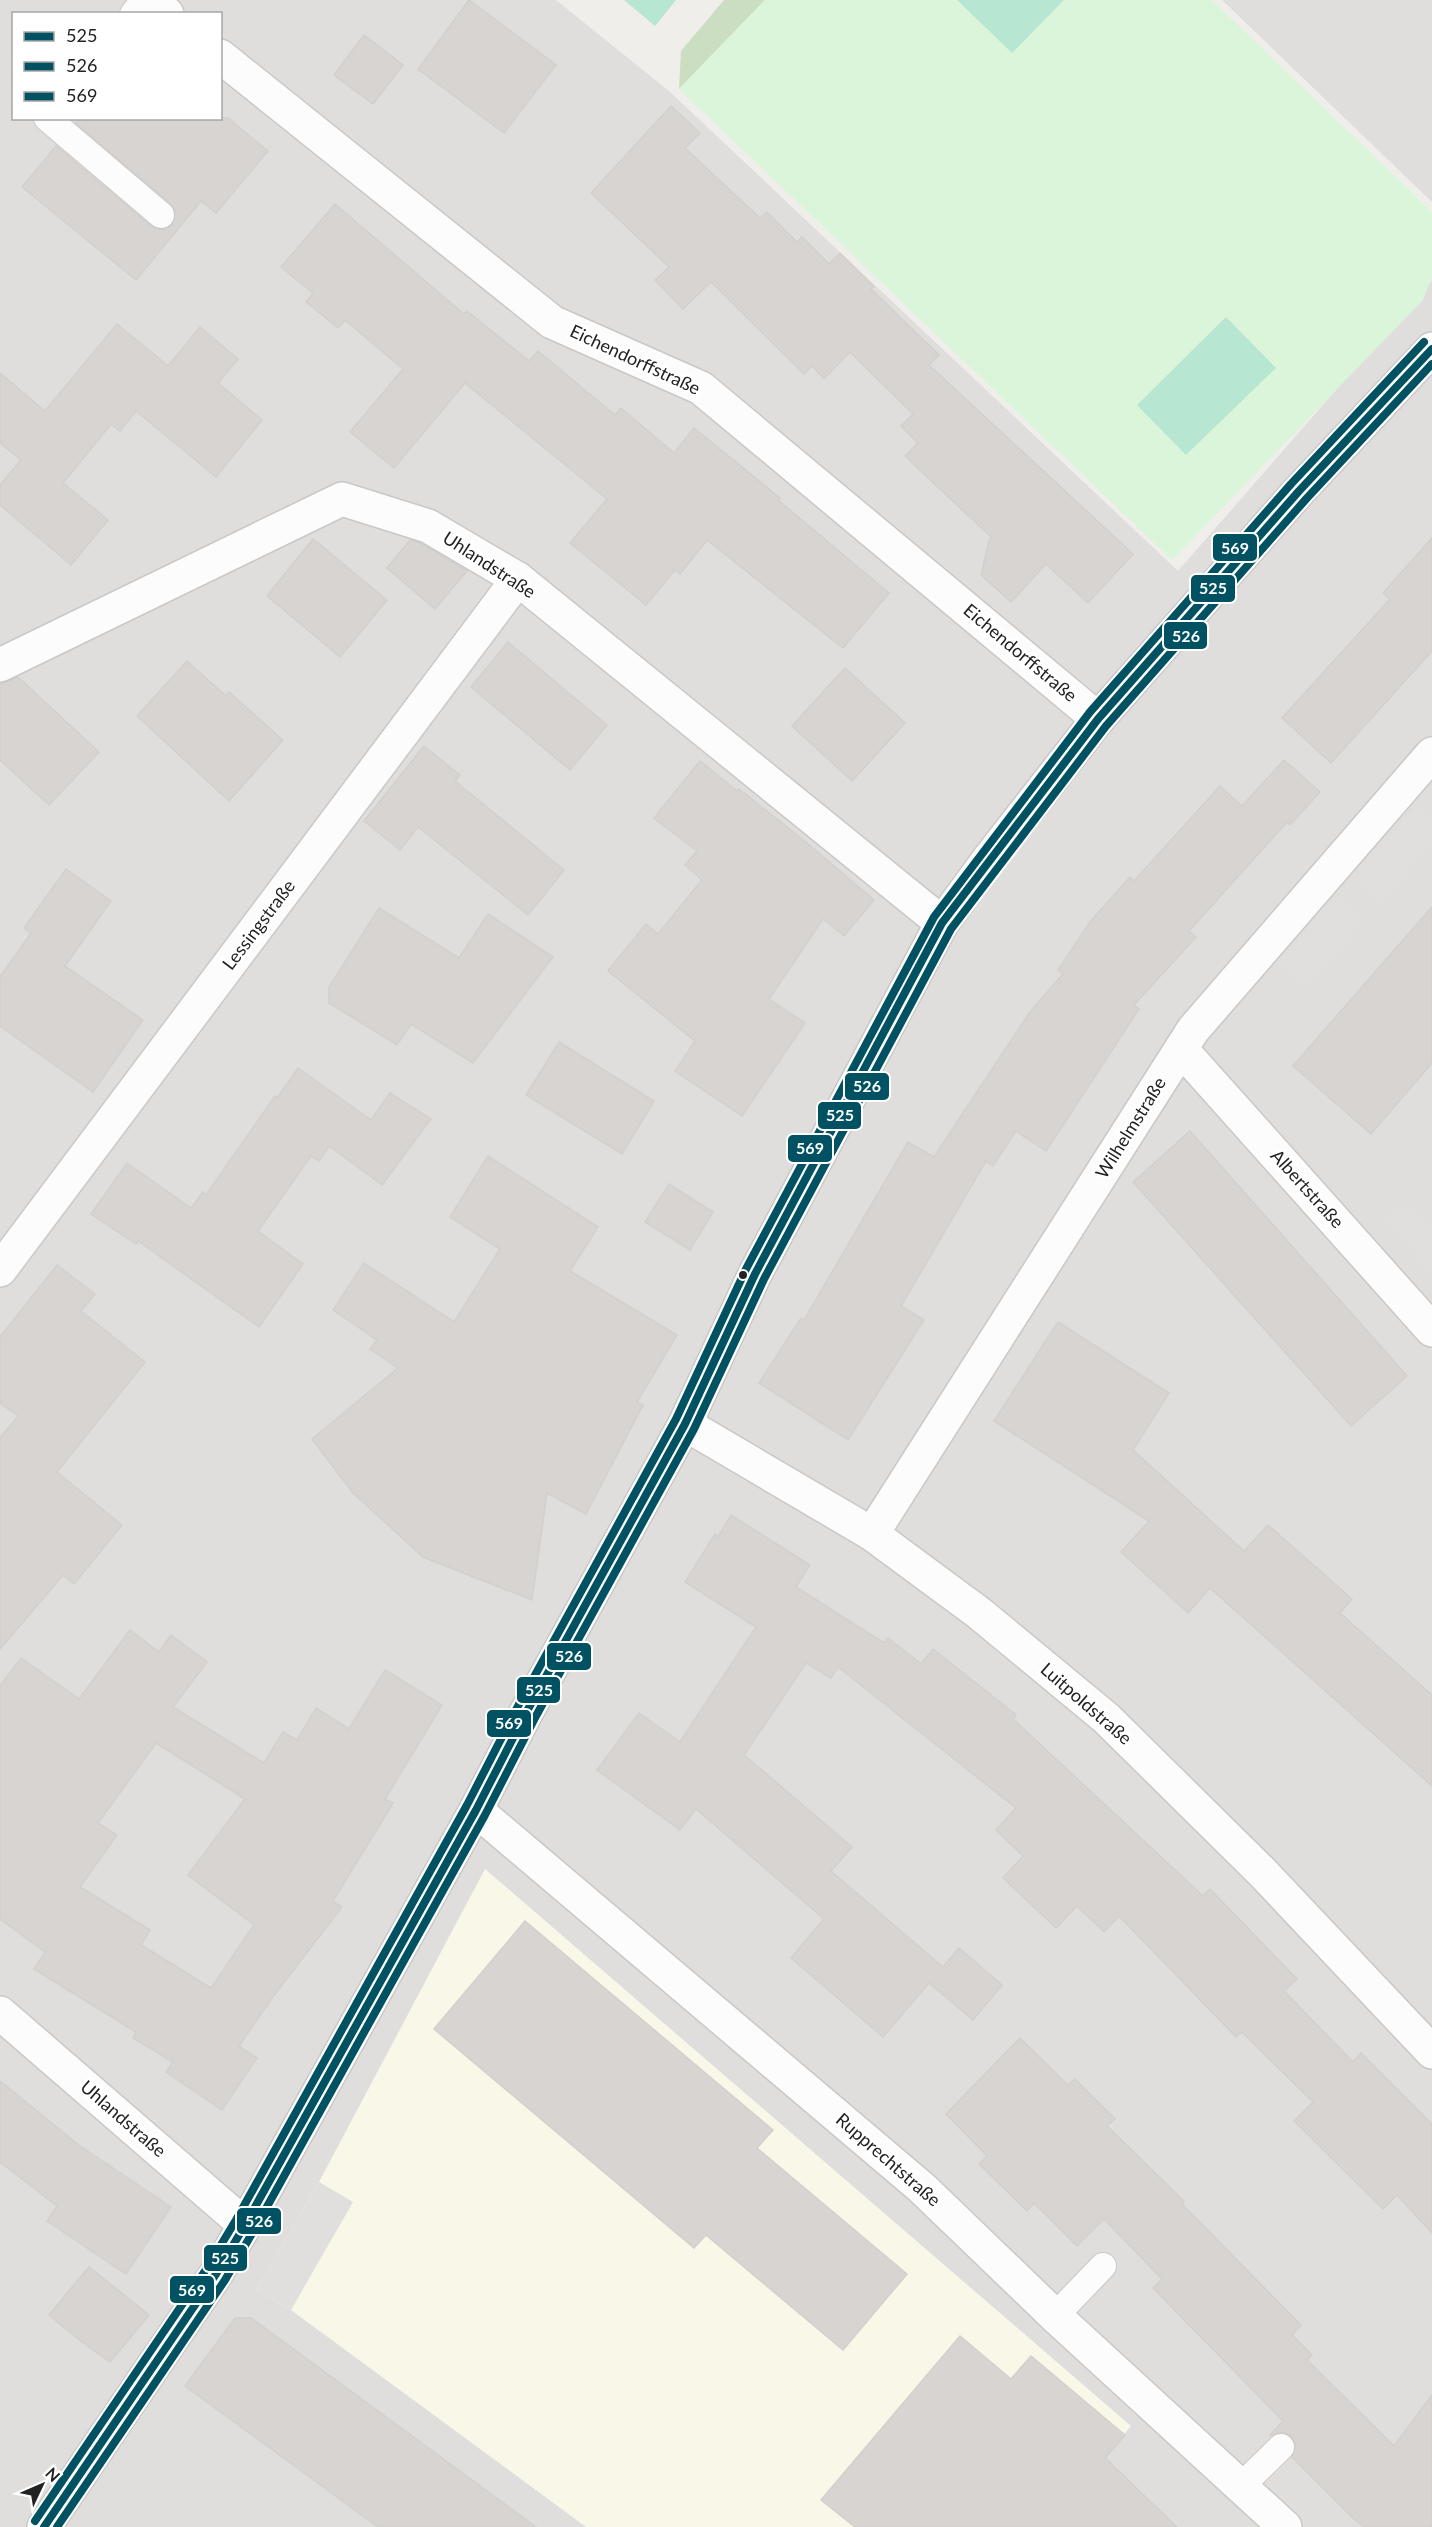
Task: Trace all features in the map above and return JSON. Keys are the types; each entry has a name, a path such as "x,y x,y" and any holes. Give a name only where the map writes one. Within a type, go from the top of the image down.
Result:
{"street":[{"path":"151,0 165,12"},
{"name":"Eichendorffstraße","path":"222,58 552,322 701,388 1098,719"},
{"path":"44,2527 216,2274 246,2225 476,1810 527,1711 685,1424 755,1274 942,923 1098,719 1299,490 1432,349"},
{"name":"Uhlandstraße","path":"0,665 342,499 428,526 518,579 942,923"},
{"name":"Lessingstraße","path":"0,1270 518,579"},
{"name":"Wilhelmstraße","path":"872,1534 1193,1030 1432,754"},
{"name":"Albertstraße","path":"1181,1049 1432,1330"},
{"name":"Luitpoldstraße","path":"685,1424 872,1534 980,1612 1106,1718 1263,1873 1432,2052"},
{"name":"Rupprechtstraße","path":"476,1810 922,2188 1055,2316 1284,2527"},
{"name":"Uhlandstraße","path":"0,2013 246,2225"}],"lane":[{"path":"135,12 144,0"},
{"path":"49,120 161,215"},
{"path":"1055,2316 1103,2266"},
{"path":"1240,2487 1281,2447"}],"shaded area":[{"path":"0,0 556,0 669,91 1178,571 1432,280 1432,2527 0,2527"},
{"path":"1222,0 1432,0 1432,202"},
{"path":"1417,805 1432,819 1432,845 1380,905 1351,879"},
{"path":"1339,894 1368,919 1305,989 1276,965"},
{"path":"1409,1200 1432,1226 1432,1275 1384,1221"},
{"path":"485,1869 1131,2426 1047,2527 586,2527 291,2310 256,2290 319,2182"},
{"path":"319,2182 353,2202 291,2310 256,2290"}],"green space":[{"path":"624,0 676,0 655,26"},
{"path":"724,0 765,0 679,89 681,51"},
{"path":"765,0 1212,0 1432,212 1432,276 1423,300 1172,560 679,89"},
{"path":"957,0 1064,0 1012,53"},
{"path":"1226,317 1276,368 1186,455 1137,405"}],"building":[{"path":"469,0 556,65 504,133 418,69"},
{"path":"364,35 403,65 373,104 334,75"},
{"path":"671,106 700,133 685,148 760,218 767,212 797,242 802,237 829,264 840,253 874,287 871,289 939,355 929,365 1133,554 1088,603 1046,564 1011,602 981,575 989,541 992,538 905,456 918,443 901,426 913,414 850,352 824,379 812,366 804,374 711,282 683,309 655,280 669,267 591,193"},
{"path":"222,118 228,118 268,151 216,213 201,201 136,280 22,187 56,146 151,226 158,230 173,224 175,211 171,204 76,123 78,120 222,120"},
{"path":"335,204 464,314 467,311 529,361 538,351 615,415 621,408 674,453 694,428 780,498 778,500 889,593 843,648 707,540 680,574 675,570 646,605 570,543 607,499 465,383 394,468 350,432 403,369 345,320 338,328 306,302 313,293 281,267"},
{"path":"117,324 168,366 200,327 238,359 218,383 262,420 216,477 136,411 120,431 111,424 63,483 108,520 71,565 0,505 0,485 21,460 0,443 0,373 45,411"},
{"path":"1432,538 1432,651 1331,763 1282,718 1390,599 1383,593"},
{"path":"313,539 387,600 340,657 267,596"},
{"path":"410,540 420,543 467,571 435,609 387,568"},
{"path":"508,642 607,725 570,770 471,687"},
{"path":"187,661 225,695 229,692 283,740 229,801 137,716"},
{"path":"845,668 905,723 852,781 792,726"},
{"path":"18,677 99,752 49,805 0,760 0,684"},
{"path":"424,746 460,775 455,781 564,870 528,915 418,827 400,850 364,821"},
{"path":"1284,760 1320,792 1290,825 1287,822 1189,931 1196,937 1134,1005 1139,1009 1046,1151 1016,1131 993,1166 986,1161 901,1306 924,1320 848,1440 759,1383 801,1318 804,1320 908,1142 934,1157 1030,1012 1063,974 1058,970 1090,922 1130,877 1134,881 1220,786 1242,806"},
{"path":"700,761 806,842 874,900 844,936 823,919 769,999 805,1023 742,1116 675,1071 695,1041 608,971 646,924 658,934 702,880 685,865 697,851 654,818"},
{"path":"66,869 111,901 65,966 143,1020 93,1092 0,1026 0,977 31,933 24,928"},
{"path":"1432,907 1432,1063 1371,1134 1293,1066"},
{"path":"379,908 459,958 488,914 553,957 473,1063 411,1024 397,1045 329,1003 329,987"},
{"path":"559,1042 654,1101 622,1154 526,1095"},
{"path":"298,1068 371,1120 390,1093 431,1119 382,1185 329,1146 319,1161 311,1156 258,1231 303,1264 259,1327 138,1241 136,1244 91,1214 127,1163 191,1208 203,1192 206,1195 275,1096 277,1098"},
{"path":"1190,1131 1407,1376 1351,1426 1133,1182"},
{"path":"488,1156 598,1227 570,1271 677,1335 637,1402 643,1405 586,1514 547,1493 532,1600 423,1557 353,1493 312,1439 398,1368 370,1349 377,1340 333,1310 364,1263 454,1322 500,1249 450,1217"},
{"path":"669,1184 713,1212 690,1250 645,1222"},
{"path":"57,1265 95,1294 81,1311 145,1362 57,1472 122,1525 74,1584 63,1575 0,1649 0,1438 18,1416 0,1403 0,1337"},
{"path":"1058,1322 1169,1393 1133,1450 1244,1551 1268,1525 1352,1599 1340,1613 1432,1695 1432,1786 1210,1588 1188,1613 1121,1552 1149,1521 994,1421"},
{"path":"731,1515 810,1565 796,1587 884,1643 888,1638 921,1664 933,1649 1016,1715 1013,1719 1203,1896 1210,1889 1297,1979 1284,1991 1353,2062 1361,2053 1432,2124 1432,2233 1397,2195 1383,2209 1294,2121 1313,2102 1242,2032 1236,2037 1119,1916 1104,1932 1077,1906 1056,1928 1003,1878 1023,1856 996,1830 1016,1808 838,1667 831,1678 806,1663 744,1755 852,1847 831,1871 943,1967 959,1948 1002,1985 973,2020 929,1983 883,2037 791,1958 824,1919 696,1809 680,1830 597,1770 639,1713 680,1742 756,1627 685,1582 715,1534 718,1537"},
{"path":"130,1630 159,1652 171,1635 207,1662 173,1707 264,1763 283,1732 297,1740 316,1708 349,1729 385,1670 442,1705 385,1799 393,1803 333,1901 342,1907 272,1998 239,2046 257,2058 222,2110 166,2072 173,2062 133,2038 136,2032 34,1969 45,1952 0,1919 0,1686 21,1658 79,1699","holes":["156,1743 245,1799 188,1875 254,1925 211,1988 141,1945 150,1930 80,1887 117,1835 98,1823"]},
{"path":"525,1921 773,2130 757,2148 907,2274 843,2350 706,2235 694,2248 434,2029"},
{"path":"1020,2038 1068,2085 1075,2079 1115,2119 1107,2126 1184,2201 1182,2204 1301,2325 1292,2335 1312,2355 1307,2360 1394,2446 1432,2395 1432,2527 1364,2527 1354,2519 1292,2457 1296,2444 1291,2436 1284,2432 1270,2435 1283,2421 1153,2288 1162,2279 1104,2219 1077,2246 1034,2203 1027,2211 979,2164 987,2156 946,2114"},
{"path":"0,2081 80,2146 171,2207 126,2274 47,2221 57,2206 0,2162"},
{"path":"89,2267 149,2315 110,2362 49,2315"},
{"path":"235,2318 251,2318 536,2527 378,2527 185,2386"},
{"path":"960,2336 1011,2379 1031,2356 1125,2435 1105,2458 1177,2527 855,2527 821,2500"}],"transit line":[{"name":"569","path":"35,2521 207,2268 236,2220 467,1805 518,1706 676,1419 746,1269 934,917 1090,712 1291,484 1424,342"},
{"name":"525","path":"44,2527 216,2274 245,2225 476,1810 527,1711 685,1424 755,1274 942,923 1098,719 1299,491 1432,349"},
{"name":"526","path":"57,2527 225,2280 254,2230 485,1815 536,1716 694,1429 764,1279 951,929 1106,726 1307,498 1432,364"}]}
